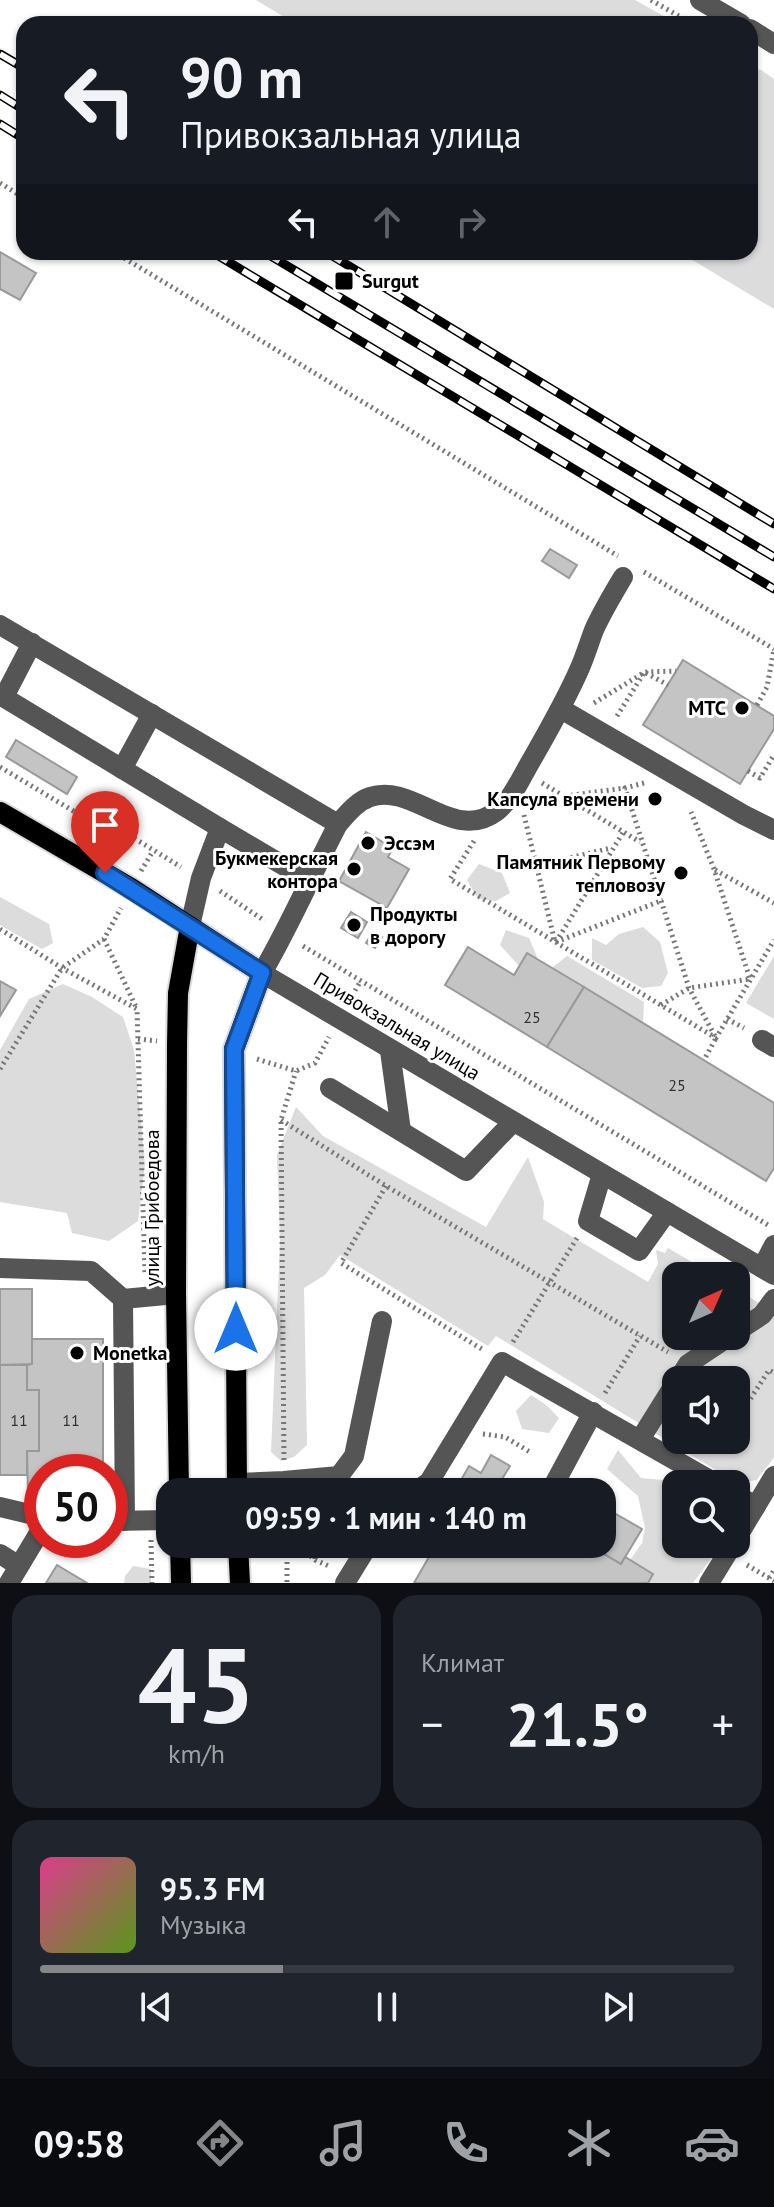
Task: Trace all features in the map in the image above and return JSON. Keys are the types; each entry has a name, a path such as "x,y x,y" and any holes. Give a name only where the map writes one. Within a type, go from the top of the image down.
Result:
{"main road":[{"name":"Привокзальная улица","path":"0,812 131,888 262,973"},
{"name":"улица Грибоедова","path":"179,1478 176,1294 178,993 190,926"},
{"path":"237,1478 234,1049 262,973"},
{"path":"180,1558 181,1583"},
{"path":"239,1558 240,1583"}],"street":[{"path":"700,0 727,16"},
{"path":"262,973 285,934 308,880 338,824 354,806 369,797 382,795 427,807 463,822 478,820 496,812 511,796 561,709 595,628 630,569"},
{"path":"0,625 338,824"},
{"path":"32,643 2,696 308,880"},
{"path":"561,709 774,830"},
{"path":"122,769 152,714"},
{"path":"190,926 201,878 220,828"},
{"name":"Привокзальная улица","path":"262,973 768,1271"},
{"path":"390,1051 401,1131"},
{"path":"330,1088 466,1171 513,1122"},
{"path":"602,1174 588,1221 639,1251 667,1212"},
{"path":"768,1271 774,1245"},
{"path":"0,1268 91,1271 123,1299 176,1294"},
{"path":"120,1454 123,1299"},
{"path":"750,1323 762,1315 774,1299"},
{"path":"317,1478 339,1476 354,1456 382,1321"},
{"path":"692,1366 712,1350"},
{"path":"431,1478 502,1362 694,1470"},
{"path":"641,1438 662,1404"},
{"path":"558,1478 593,1412"},
{"path":"750,1516 774,1476"},
{"path":"750,1503 756,1506"},
{"path":"0,1507 24,1513"},
{"path":"128,1521 156,1520"},
{"path":"0,1554 14,1574"},
{"path":"340,1576 356,1558"},
{"path":"716,1581 727,1558"}],"path":[{"path":"651,0 678,16"},
{"path":"127,260 630,569 774,649 767,687 757,705"},
{"path":"645,672 676,671"},
{"path":"645,672 668,685"},
{"path":"606,734 645,672"},
{"path":"748,771 760,778 774,755"},
{"path":"0,767 90,821 93,813 201,878 400,1006 760,1222 774,1227"},
{"path":"564,796 625,788 677,775 714,869 750,979"},
{"path":"537,780 641,842"},
{"path":"625,788 689,988 716,1038"},
{"path":"524,813 555,943"},
{"path":"481,830 450,879 716,1038"},
{"path":"555,943 624,831"},
{"path":"536,866 611,848"},
{"path":"0,1069 62,968 104,939 153,851"},
{"path":"714,869 774,903"},
{"path":"555,943 663,900"},
{"path":"0,929 62,968 137,1009"},
{"path":"104,939 137,1009 145,1297"},
{"path":"704,1060 774,940"},
{"path":"661,1005 689,988 750,979"},
{"path":"284,1478 281,1120 296,1071"},
{"path":"281,1120 386,1186 640,1336 671,1366"},
{"path":"386,1186 341,1263 502,1362 588,1221"},
{"path":"593,1412 640,1336"},
{"path":"750,1399 769,1370 774,1373"},
{"path":"479,1433 505,1437 530,1452"},
{"path":"152,1583 156,1552"},
{"path":"287,1558 287,1583"},
{"path":"313,1558 340,1576"},
{"path":"769,1578 774,1570"}],"shaded area":[{"path":"256,0 635,0 664,16 283,16"},
{"path":"758,69 774,79 774,309 692,260 758,260"},
{"path":"479,864 502,873 510,893 496,901 478,899 467,880"},
{"path":"0,897 49,924 53,943 42,949 0,925"},
{"path":"643,927 660,942 668,973 661,986 642,988 592,960 592,938 606,945 619,934"},
{"path":"506,930 529,938 538,959 527,953 519,966 500,945"},
{"path":"567,956 644,1002 643,1023 552,968"},
{"path":"774,956 774,1019 746,1003"},
{"path":"63,984 92,997 123,1017 134,1050 145,1164 138,1221 109,1241 72,1233 67,1213 0,1202 0,1050 29,999"},
{"path":"296,1107 323,1136 486,1227 528,1157 544,1202 543,1219 648,1282 658,1264 656,1250 665,1253 668,1248 692,1262 662,1262 662,1350 750,1350 750,1297 774,1312 774,1457 757,1480 750,1481 750,1470 716,1470 689,1454 750,1454 750,1366 662,1366 662,1437 496,1336 488,1346 340,1255 325,1275 304,1288 307,1445 294,1457 281,1461 271,1452 280,1242 277,1155"},
{"path":"531,1395 559,1418 549,1433 522,1429 516,1411"},
{"path":"618,1450 641,1478 662,1480 662,1558 712,1558 693,1583 648,1583 653,1574 630,1560 642,1543 645,1528 638,1496 607,1469"},
{"path":"133,1566 151,1569 151,1583 124,1583"}],"building":[{"path":"0,252 36,273 20,300 0,289"},
{"path":"550,549 577,565 569,578 542,561"},
{"path":"683,660 774,716 774,729 740,784 643,725"},
{"path":"16,740 77,777 67,794 6,757"},
{"path":"366,832 393,848 388,857 409,869 387,908 339,881"},
{"name":"Продукты в дорогу","path":"351,912 367,922 358,938 341,928"},
{"path":"373,932 382,937 375,948 366,943"},
{"path":"468,947 514,975 527,953 584,987 547,1047 445,985"},
{"path":"0,981 16,990 0,1016"},
{"path":"584,987 774,1103 774,1168 766,1181 547,1047"},
{"path":"0,1289 32,1289 32,1364 0,1365"},
{"path":"32,1339 103,1339 103,1454 27,1454 27,1451 39,1451 39,1390 27,1390 27,1365 32,1364"},
{"path":"0,1365 27,1365 27,1390 39,1390 39,1451 24,1454 24,1475 0,1475"},
{"path":"491,1455 510,1466 503,1478 462,1478 469,1466 481,1473"},
{"path":"616,1514 642,1529 621,1564 611,1558 616,1558"},
{"path":"625,1557 653,1574 648,1583 414,1583 428,1558 611,1558 621,1564"},
{"path":"57,1565 87,1583 46,1583"}],"railway":[{"path":"0,54 16,63"},
{"path":"0,95 16,105"},
{"path":"0,124 16,134"},
{"path":"225,260 774,589"},
{"path":"277,260 774,557"},
{"path":"339,260 774,524"}],"place":[{"name":"Surgut","path":"344,281"},
{"name":"МТС","path":"742,708"},
{"name":"Капсула времени","path":"655,799"},
{"name":"Эссэм","path":"368,843"},
{"name":"Букмекерская контора","path":"354,869"},
{"name":"Памятник Первому тепловозу","path":"681,873"},
{"name":"Продукты в дорогу","path":"354,925"},
{"name":"Monetka","path":"77,1353"}],"route":[{"path":"105,873 262,973 234,1049 236,1329"}]}
